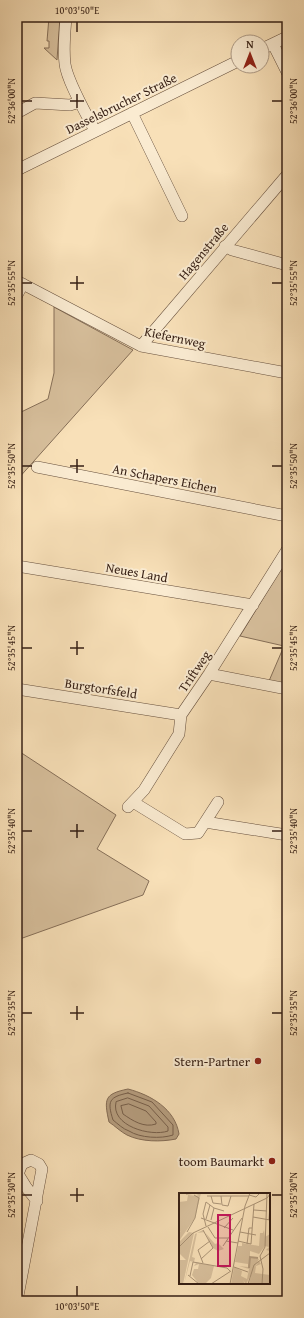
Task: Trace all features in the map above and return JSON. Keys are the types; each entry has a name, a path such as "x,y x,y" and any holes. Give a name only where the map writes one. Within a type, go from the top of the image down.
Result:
{"street":[{"path":"66,17 64,49 65,66 80,102 96,131"},
{"path":"270,45 287,37"},
{"path":"273,44 287,72"},
{"name":"Dasselsbrucher Straße","path":"17,170 230,65"},
{"path":"17,113 34,103 70,104 80,102"},
{"path":"132,113 182,216"},
{"name":"Hagenstraße","path":"141,346 287,175"},
{"path":"225,246 232,250 287,265"},
{"name":"Kiefernweg","path":"17,296 20,282 141,346 287,373"},
{"name":"An Schapers Eichen","path":"37,467 287,516"},
{"name":"Triftweg","path":"205,822 198,833 185,834 131,805 144,790 179,734 181,715 209,674 287,550"},
{"name":"Neues Land","path":"17,566 253,605"},
{"path":"209,674 287,689"},
{"name":"Burgtorfsfeld","path":"17,689 181,715"},
{"path":"218,802 205,822 287,835"},
{"path":"17,1301 37,1201"}],"shaded area":[{"path":"49,17 60,17 57,60 44,48 49,48 49,41 47,41"},
{"path":"54,307 133,350 17,480 17,414 48,399 54,373"},
{"path":"287,559 287,685 269,681 284,646 240,636"},
{"path":"17,750 116,815 97,849 149,881 143,895 17,940"}],"water":[{"path":"128,1089 153,1099 167,1110 177,1125 179,1134 176,1139 158,1141 138,1139 125,1134 109,1122 106,1108 108,1099 114,1093"}],"place":[{"name":"Stern-Partner","path":"258,1061"},
{"name":"toom Baumarkt","path":"272,1161"}]}
